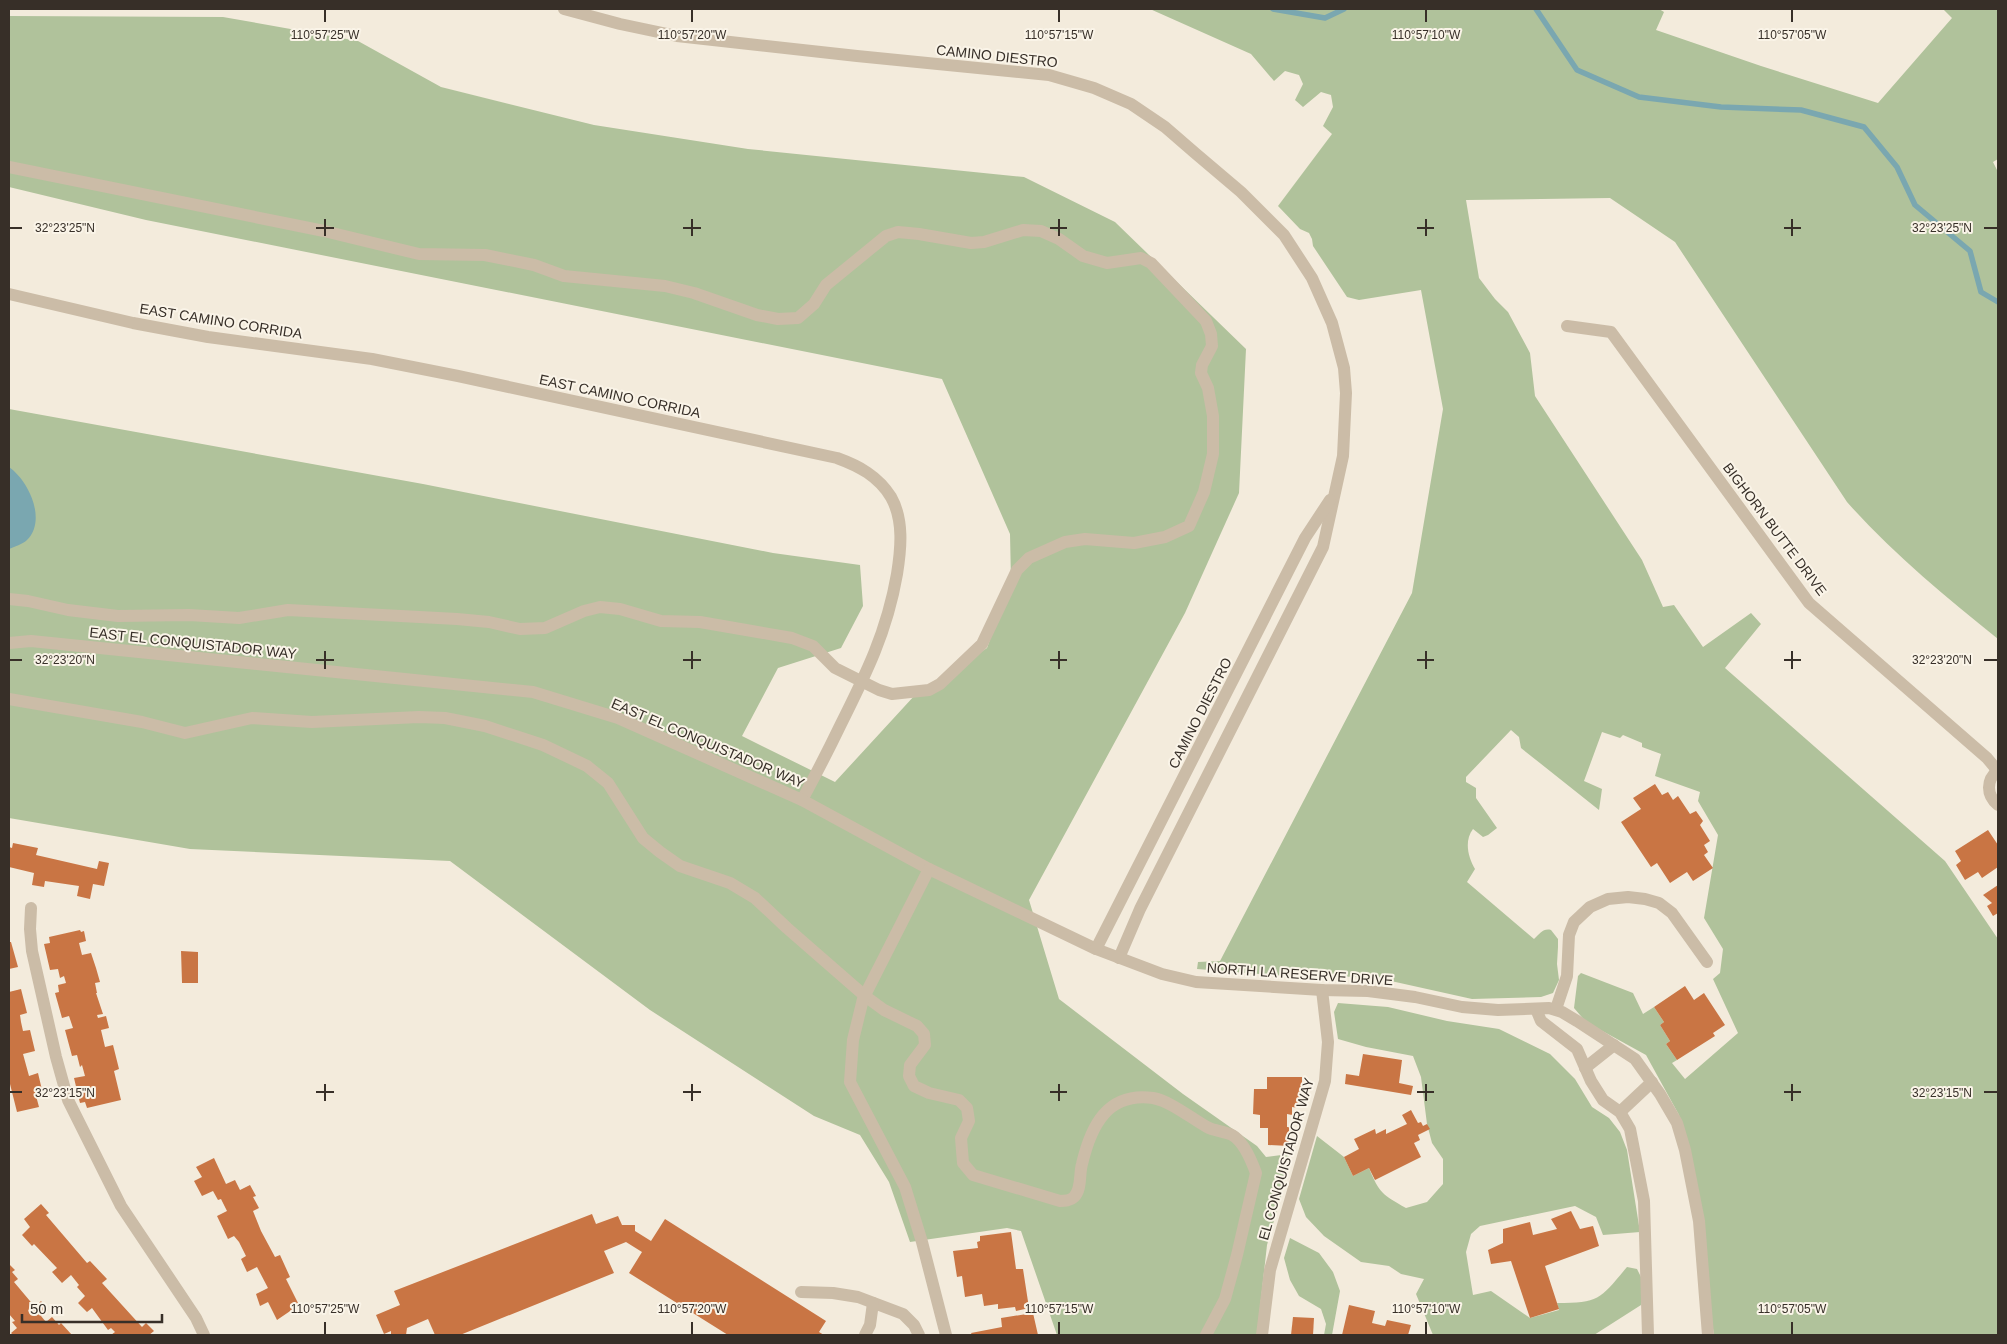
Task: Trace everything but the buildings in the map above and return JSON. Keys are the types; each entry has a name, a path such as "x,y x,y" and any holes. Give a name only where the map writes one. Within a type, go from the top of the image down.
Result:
{"street":[{"name":"CAMINO DIESTRO","path":"564,9 620,24 677,36 1049,75 1094,88 1131,104 1165,127 1263,213 1284,235 1312,278 1332,323 1344,368 1346,418 1343,456 1323,547 1140,909 1119,958"},
{"path":"9,167 324,231 419,254 485,255 534,265 564,276 665,286 694,293 757,315 778,320 798,318 814,304 826,285 886,236 898,232 971,243 984,242 1023,230 1041,231 1060,240 1083,256 1107,263 1141,258 1151,264 1206,321 1211,334 1212,346 1202,365 1201,373 1208,388 1213,416 1213,454 1204,492 1189,526 1165,537 1134,543 1085,539 1065,542 1029,558 1018,570 982,644 940,684 929,690 892,694 862,682 836,668 813,646 792,638 700,622 661,620 620,609 600,607 584,610 545,628 520,629 489,622 457,619 288,610 239,618 189,615 118,616 68,610 28,601 9,600"},
{"name":"EAST CAMINO CORRIDA","path":"9,294 133,323 208,337 372,359 458,376 836,458 849,462 873,476 891,497 899,519 899,563 889,613 873,659 802,800"},
{"name":"BIGHORN BUTTE DRIVE","path":"1567,326 1612,332 1809,603 1987,758 1998,770"},
{"name":"CAMINO DIESTRO","path":"1096,949 1305,538 1335,493"},
{"name":"EAST EL CONQUISTADOR WAY","path":"9,643 31,641 533,692 618,718 802,800 929,869 1096,949"},
{"path":"9,699 142,722 185,733 252,718 312,722 419,717 445,718 485,726 543,745 587,766 608,783 643,838 660,852 680,866 730,883 755,898 865,996 884,1010 917,1026 924,1034 925,1045 910,1065 909,1076 914,1086 930,1093 959,1100 967,1108 969,1121 961,1138 963,1163 973,1175 1060,1201 1067,1201 1075,1196 1079,1186 1081,1166 1092,1129 1109,1107 1130,1098 1154,1098 1177,1109 1208,1128 1233,1135 1252,1162 1256,1173 1238,1255 1225,1298 1206,1335"},
{"path":"1998,770 1990,780 1989,786 1992,800 1998,805"},
{"path":"929,869 865,996 853,1040 850,1082 905,1187 922,1242 946,1335"},
{"path":"1556,1009 1567,976 1570,935 1574,922 1590,907 1608,899 1628,897 1658,903 1672,913 1707,962"},
{"path":"31,908 32,951 56,1057 68,1100 122,1206 196,1318 204,1335"},
{"name":"NORTH LA RESERVE DRIVE","path":"1096,949 1162,974 1196,982 1368,991 1415,997 1462,1008 1498,1010 1549,1008 1556,1009 1577,1021 1635,1060 1652,1082 1677,1123 1685,1150 1699,1221 1708,1335"},
{"name":"EL CONQUISTADOR WAY","path":"1262,1335 1270,1270 1325,1081 1328,1042 1322,990"},
{"path":"1536,1009 1541,1022 1577,1050 1602,1100 1620,1112 1630,1130 1644,1201 1648,1335"},
{"path":"1585,1068 1614,1045"},
{"path":"1620,1112 1652,1082"},
{"path":"801,1292 832,1293 858,1297 903,1314 914,1325 919,1335"},
{"path":"865,1335 870,1325 873,1303"}],"green space":[{"path":"1150,9 1659,9 1664,12 1656,30 1878,103 1952,18 1943,9 1998,9 1998,159 1993,162 1998,172 1998,639 1882,539 1847,502 1675,242 1610,198 1466,200 1479,278 1508,312 1530,353 1535,396 1642,560 1663,607 1674,605 1703,647 1751,613 1761,624 1725,668 1945,861 1998,939 1998,1335 1714,1335 1679,1115 1646,1055 1586,1022 1574,1008 1578,976 1581,973 1633,993 1643,1014 1654,1007 1664,1022 1660,1025 1670,1041 1666,1044 1677,1060 1672,1063 1685,1079 1738,1033 1713,979 1720,973 1723,949 1704,918 1718,835 1698,801 1700,792 1655,776 1661,754 1642,747 1642,743 1623,735 1620,738 1602,732 1584,781 1602,789 1599,810 1521,748 1519,737 1511,730 1466,777 1466,782 1476,788 1476,798 1497,828 1483,837 1473,829 1470,834 1468,849 1475,869 1467,882 1534,939 1542,932 1551,930 1558,939 1557,964 1559,980 1553,993 1541,997 1472,999 1373,977 1284,976 1197,969 1198,962 1220,961 1412,593 1443,409 1421,290 1359,300 1347,297 1313,246 1309,233 1300,229 1278,206 1332,134 1323,126 1333,107 1331,95 1321,92 1303,107 1295,100 1303,84 1299,75 1285,71 1274,81 1251,54"},
{"path":"9,16 223,17 358,41 441,87 594,125 748,149 1024,177 1115,222 1246,349 1239,493 1185,613 1029,900 1059,999 1183,1094 1257,1146 1266,1157 1289,1154 1286,1178 1267,1245 1257,1335 1057,1335 1021,1231 1007,1228 910,1242 889,1182 860,1135 814,1116 650,1010 450,861 190,849 9,818 9,409 423,484 773,553 860,565 863,606 841,648 778,668 742,736 835,782 915,695 987,648 1011,580 1010,534 942,379 146,220 9,187"},
{"path":"1338,1003 1388,1007 1447,1021 1499,1029 1550,1054 1575,1079 1592,1107 1609,1118 1620,1132 1627,1150 1640,1232 1603,1235 1596,1217 1575,1206 1480,1226 1471,1234 1466,1252 1473,1295 1491,1291 1530,1318 1559,1310 1557,1303 1582,1302 1598,1297 1611,1286 1627,1267 1637,1269 1641,1277 1641,1305 1594,1335 1433,1335 1416,1294 1424,1279 1401,1274 1389,1266 1361,1262 1324,1236 1306,1217 1299,1199 1317,1136 1344,1157 1353,1176 1369,1168 1379,1188 1392,1200 1406,1208 1427,1202 1443,1184 1443,1159 1432,1143 1427,1124 1421,1077 1413,1056 1366,1047 1338,1039 1334,1012"},
{"path":"1290,1238 1319,1253 1333,1272 1340,1291 1332,1335 1324,1335 1326,1324 1321,1309 1299,1296 1290,1280 1284,1258"}],"water":[{"path":"9,467 16,473 29,491 33,501 35,522 33,532 27,540 9,549"}],"waterway":[{"path":"1273,9 1325,18 1344,9"},
{"path":"1536,9 1577,70 1639,97 1721,107 1801,110 1864,127 1897,167 1915,205 1970,251 1981,292 1998,302"}]}
